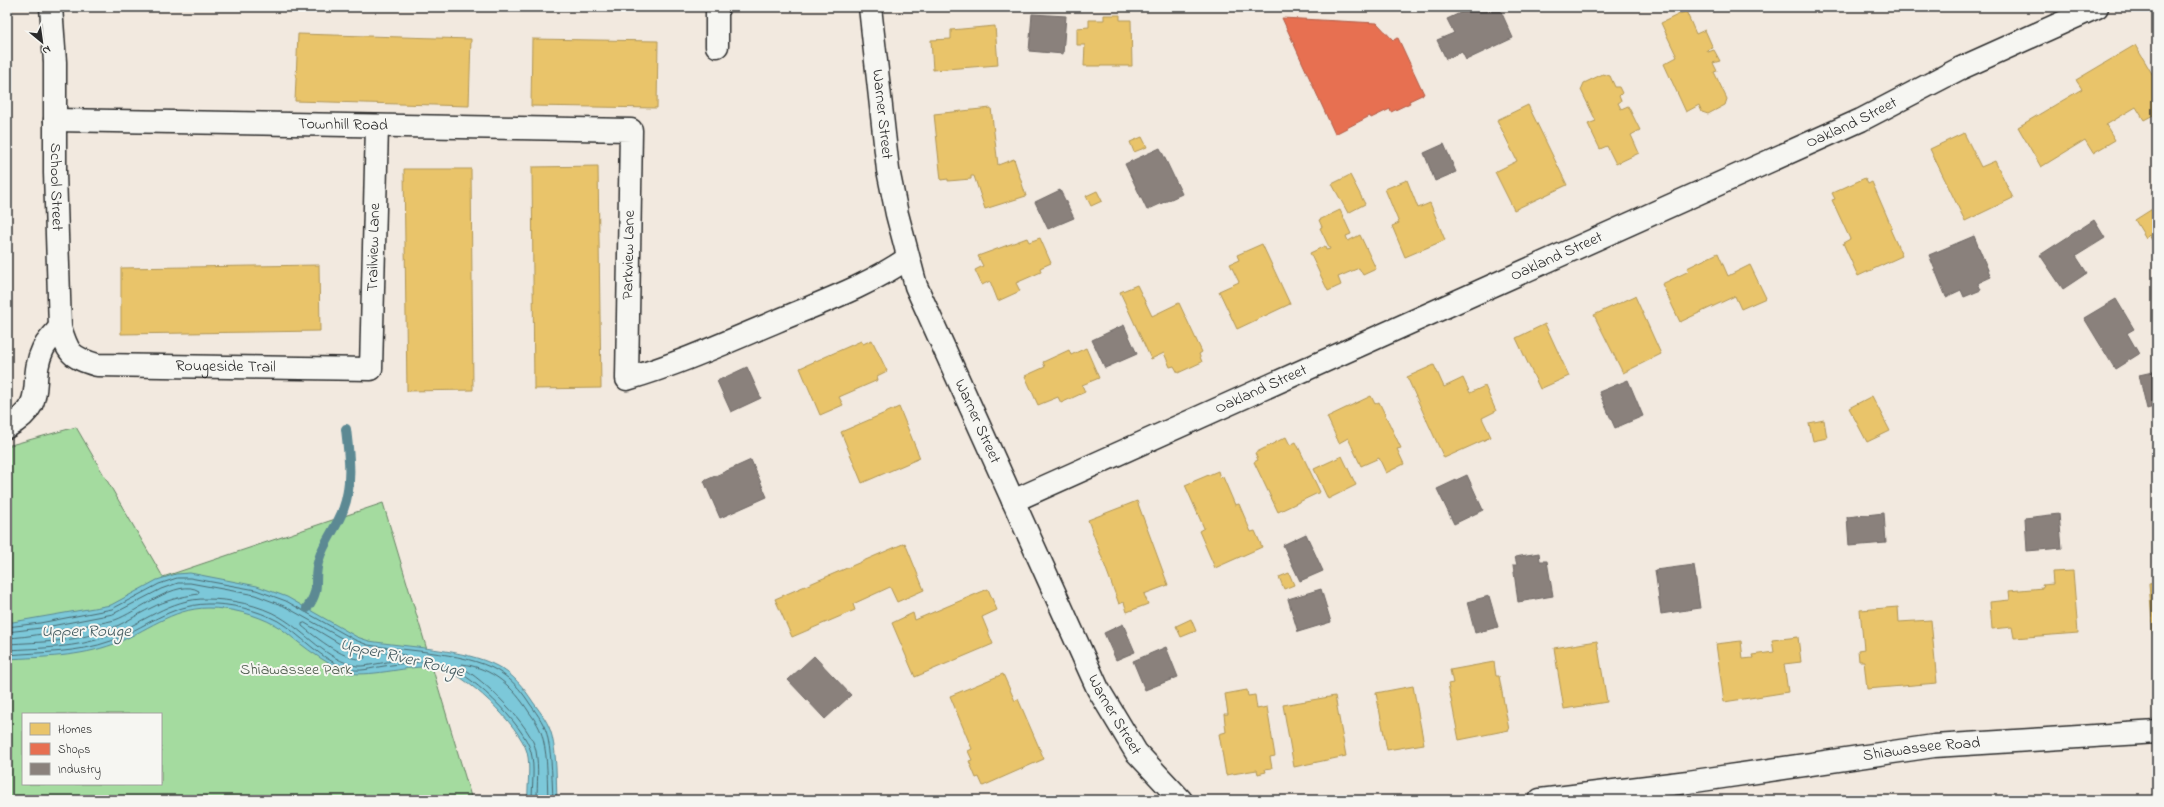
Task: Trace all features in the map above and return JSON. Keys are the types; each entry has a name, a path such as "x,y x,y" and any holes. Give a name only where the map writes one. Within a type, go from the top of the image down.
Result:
{"street":[{"name":"School Street","path":"51,7 54,55 54,120 60,327 67,349 80,360"},
{"path":"717,7 717,46"},
{"name":"Warner Street","path":"870,7 888,170 908,258 916,286 1098,689 1136,752 1181,800"},
{"name":"Oakland Street","path":"1013,501 1861,120 1959,69 2097,7"},
{"name":"Townhill Road","path":"54,120 631,130"},
{"name":"Trailview Lane","path":"371,369 377,126"},
{"name":"Parkview Lane","path":"631,130 627,379 668,367 841,294 891,269 908,258"},
{"path":"7,427 29,410 37,388 38,364 43,348 60,327"},
{"name":"Rougeside Trail","path":"80,360 97,365 371,369"},
{"name":"Shiawassee Road","path":"1540,800 1688,782 1934,746 2157,732"},
{"name":"Shiawassee Road","path":"1638,800 1688,782"}],"green space":[{"name":"Shiawassee Park","path":"76,427 163,577 383,503 472,800 7,800 7,446"}],"water":[{"name":"Upper Rouge","path":"190,573 257,586 287,597 357,637 369,641 452,652 484,660 503,669 522,687 542,714 549,727 555,752 557,800 528,800 528,758 522,741 514,728 490,701 461,678 437,667 413,668 369,674 343,671 320,658 278,627 267,621 242,612 216,608 195,609 171,616 114,644 88,652 61,656 7,659 7,623 111,605 157,580 176,574"}],"building: Homes":[{"path":"1686,11 1696,34 1705,30 1713,48 1707,50 1708,52 1714,50 1720,61 1713,63 1717,71 1714,72 1727,99 1725,105 1708,114 1702,112 1699,105 1686,112 1664,64 1677,57 1661,23"},
{"path":"1104,15 1120,15 1120,20 1131,20 1132,66 1084,66 1085,45 1077,45 1077,28 1089,27 1089,20 1104,20"},
{"path":"995,26 998,65 933,70 931,40 951,39 951,30"},
{"path":"298,34 471,39 469,106 295,101"},
{"path":"532,39 658,41 657,108 531,106"},
{"path":"2135,45 2157,82 2157,113 2144,120 2136,107 2106,125 2115,140 2093,153 2085,140 2041,167 2018,127 2082,89 2076,80"},
{"path":"1603,74 1610,76 1615,87 1619,87 1622,93 1619,96 1621,101 1618,103 1621,109 1628,106 1640,130 1631,135 1639,153 1616,164 1607,146 1600,149 1588,124 1596,121 1581,90 1584,83"},
{"path":"1528,105 1567,185 1514,210 1495,172 1517,161 1497,120"},
{"path":"991,108 998,165 1014,159 1026,196 985,209 974,176 971,176 971,179 948,181 948,179 941,180 934,114"},
{"path":"1964,133 1981,167 1995,161 2013,198 1965,221 1930,149"},
{"path":"1142,137 1147,147 1134,152 1130,142"},
{"path":"598,166 601,388 534,389 532,167"},
{"path":"404,169 471,169 473,390 407,391"},
{"path":"1350,175 1365,204 1348,213 1332,184"},
{"path":"1865,178 1868,184 1872,182 1892,228 1890,229 1902,256 1858,276 1843,243 1850,239 1832,200 1835,199 1832,193"},
{"path":"1407,180 1418,208 1430,203 1445,240 1405,257 1392,226 1399,223 1385,189"},
{"path":"1097,191 1102,201 1091,206 1086,196"},
{"path":"2157,206 2157,248 2149,235 2146,238 2135,220"},
{"path":"1340,210 1351,234 1346,236 1348,241 1360,235 1376,269 1363,275 1359,268 1338,277 1341,285 1328,291 1310,253 1325,246 1326,250 1330,249 1320,228 1322,227 1319,220"},
{"path":"1027,238 1029,242 1040,238 1051,263 1040,268 1041,272 1016,283 1020,291 998,301 990,281 982,285 975,270 983,266 978,256"},
{"path":"1262,244 1290,304 1237,329 1219,291 1239,282 1230,264 1239,260 1237,255"},
{"path":"1718,253 1728,276 1750,265 1766,298 1741,309 1735,296 1680,322 1662,284 1689,271 1687,268"},
{"path":"319,265 320,331 121,334 121,268"},
{"path":"1137,285 1152,316 1179,303 1202,352 1199,354 1202,362 1178,373 1174,366 1170,367 1164,353 1151,359 1120,292"},
{"path":"1635,296 1661,354 1623,373 1594,315"},
{"path":"1545,324 1569,376 1540,389 1516,338"},
{"path":"872,340 887,371 877,376 878,380 839,397 843,405 820,415 800,368 861,341 863,344"},
{"path":"1086,348 1099,378 1082,385 1085,392 1061,403 1058,397 1038,405 1025,376 1045,367 1043,362 1069,350 1071,355"},
{"path":"1434,365 1444,387 1463,378 1470,393 1485,386 1496,411 1482,418 1491,437 1444,458 1407,377"},
{"path":"1371,396 1375,404 1379,402 1401,448 1397,449 1404,464 1386,473 1379,458 1361,466 1348,438 1339,443 1327,417"},
{"path":"1872,396 1890,431 1867,442 1849,408"},
{"path":"899,407 920,458 862,483 841,432"},
{"path":"1824,420 1827,438 1813,441 1809,423"},
{"path":"1286,437 1290,445 1296,442 1320,492 1278,512 1254,462 1258,460 1255,453"},
{"path":"1342,456 1356,485 1328,499 1314,469"},
{"path":"1218,471 1220,478 1223,477 1235,505 1239,504 1251,532 1255,531 1262,547 1215,568 1199,531 1204,528 1185,485"},
{"path":"1137,501 1168,585 1144,594 1148,604 1127,612 1124,602 1119,604 1088,520"},
{"path":"905,543 924,590 897,602 890,587 853,604 855,610 792,637 775,599"},
{"path":"2073,571 2078,633 2014,638 2012,627 1992,629 1990,602 2010,600 2009,591 2043,588 2042,585 2053,584 2052,572"},
{"path":"1289,573 1294,585 1284,589 1279,577"},
{"path":"2157,583 2157,634 2153,634 2149,584"},
{"path":"988,589 997,610 982,617 993,644 915,677 892,623 913,613 915,620"},
{"path":"1898,607 1899,622 1931,620 1937,683 1867,689 1864,661 1859,661 1858,650 1864,649 1860,610"},
{"path":"1191,619 1196,631 1181,637 1176,626"},
{"path":"1798,637 1801,662 1784,664 1788,692 1724,702 1716,644 1741,641 1743,659 1753,658 1752,655 1774,652 1772,640"},
{"path":"1597,641 1607,702 1564,709 1554,648"},
{"path":"1494,662 1496,676 1499,676 1509,730 1459,740 1448,684 1453,683 1450,670"},
{"path":"1003,674 1015,701 1018,699 1044,759 983,786 979,777 976,778 969,761 972,760 968,751 972,749 950,696"},
{"path":"1413,686 1424,744 1387,750 1376,693"},
{"path":"1247,690 1248,696 1255,695 1257,709 1267,707 1275,756 1270,757 1272,768 1265,769 1266,772 1258,774 1257,770 1226,775 1219,734 1226,732 1224,714 1228,714 1225,694"},
{"path":"1335,696 1346,756 1294,767 1283,705"}],"building: Shops":[{"path":"1282,18 1377,23 1393,40 1398,38 1424,94 1391,112 1390,109 1371,118 1370,116 1335,134"}],"building: Industry":[{"path":"1473,7 1499,7 1513,38 1466,60 1462,52 1446,59 1437,40 1454,33 1447,19"},
{"path":"1032,14 1066,16 1063,54 1029,51"},
{"path":"1444,144 1456,172 1435,181 1424,153"},
{"path":"1160,148 1182,194 1147,210 1125,164"},
{"path":"1060,190 1074,218 1048,229 1035,202"},
{"path":"2094,220 2105,238 2076,256 2087,273 2063,289 2040,255"},
{"path":"1974,236 1991,277 1978,283 1981,290 1964,297 1961,290 1946,297 1929,255"},
{"path":"2116,299 2134,329 2127,333 2139,354 2115,369 2084,318"},
{"path":"1124,325 1137,354 1105,368 1092,340"},
{"path":"747,367 761,398 731,412 717,381"},
{"path":"2157,371 2157,406 2147,409 2139,375"},
{"path":"1628,380 1643,416 1615,428 1599,392"},
{"path":"751,460 767,497 720,518 704,481"},
{"path":"1467,475 1483,510 1454,524 1437,489"},
{"path":"1884,513 1886,543 1849,546 1847,517"},
{"path":"2059,514 2062,548 2027,551 2025,518"},
{"path":"1306,534 1323,571 1300,581 1283,545"},
{"path":"1539,553 1540,561 1547,561 1553,596 1518,602 1513,565 1517,565 1515,557"},
{"path":"1694,565 1700,608 1661,614 1655,570"},
{"path":"1321,589 1331,622 1298,632 1288,599"},
{"path":"1489,596 1498,627 1475,633 1467,602"},
{"path":"1123,624 1135,652 1116,660 1104,633"},
{"path":"1166,647 1178,677 1145,690 1133,661"},
{"path":"814,656 851,695 825,719 788,680"}],"waterway":[{"path":"307,608 312,601 316,590 316,573 321,553 343,510 346,500 349,480 346,429"}],"water label":[{"name":"Upper River Rouge","path":"402,658"}]}
